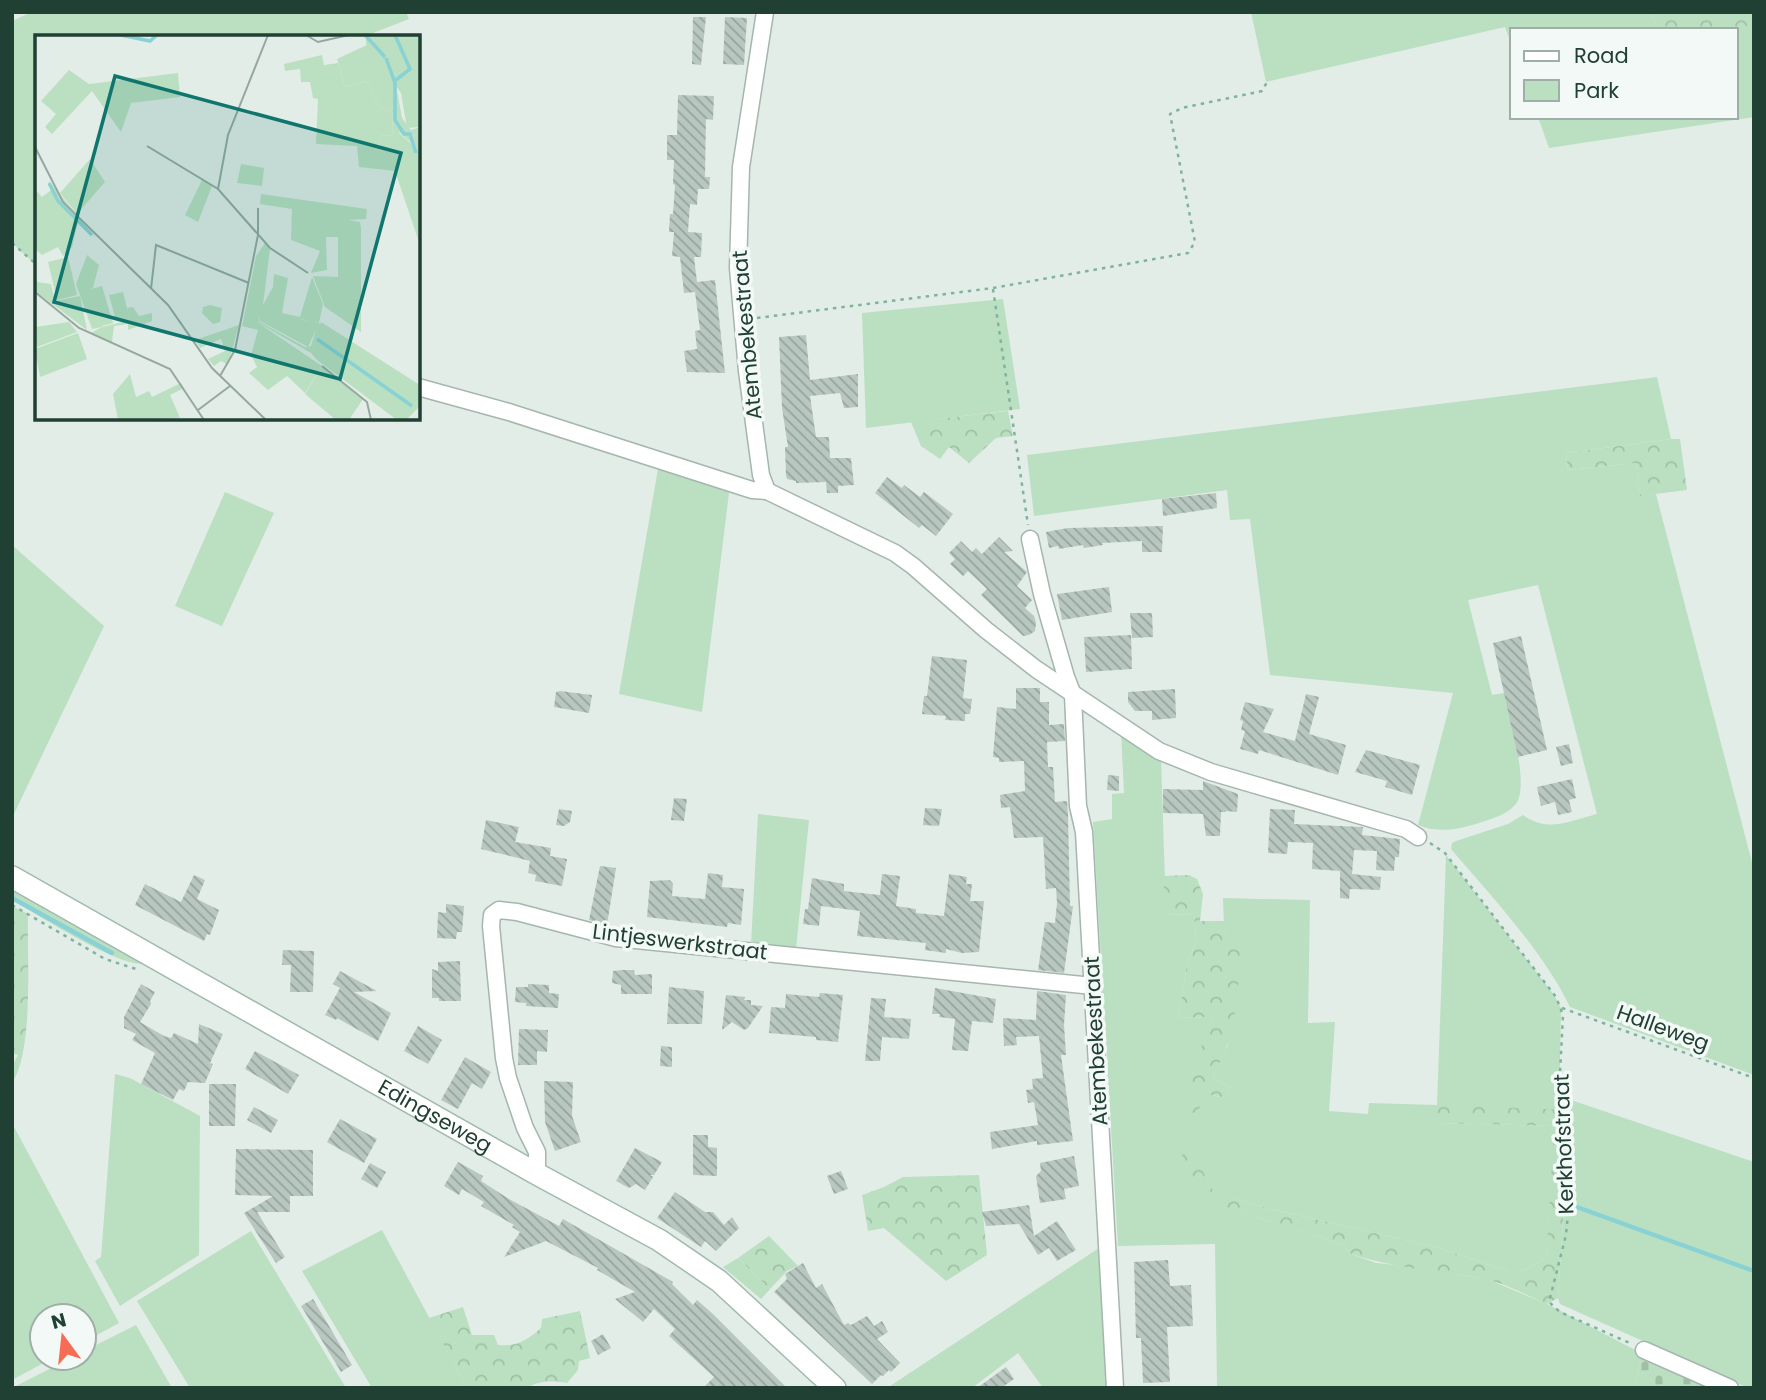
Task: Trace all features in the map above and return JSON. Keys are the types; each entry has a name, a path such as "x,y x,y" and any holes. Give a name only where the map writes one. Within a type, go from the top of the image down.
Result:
{"main road":[{"name":"Edingseweg","path":"12,877 537,1174 659,1240 719,1281 835,1388"}],"street":[{"name":"Atembekestraat","path":"765,12 741,167 738,268 747,371 761,475 767,491"},
{"path":"420,388 509,412 752,490 767,491 895,553 986,630 1073,695 1159,751 1211,772 1406,829 1418,838"},
{"name":"Atembekestraat","path":"1030,538 1042,594 1073,695 1079,806 1084,832 1115,1388"},
{"name":"Lintjeswerkstraat","path":"537,1174 537,1152 525,1128 504,1058 491,926 492,915 499,910 517,912 616,938 1093,986"},
{"path":"1644,1350 1730,1388"}],"path":[{"path":"743,320 993,288 1188,253 1195,242 1170,114 1182,108 1262,92 1267,82"},
{"path":"12,243 35,263"},
{"path":"993,288 1030,538"},
{"path":"1418,838 1445,853 1562,1008"},
{"path":"12,905 105,958 129,968 139,969"},
{"name":"Halleweg","path":"1562,1008 1754,1078"},
{"name":"Kerkhofstraat","path":"1562,1008 1560,1073 1568,1214 1566,1235 1549,1302 1560,1311 1644,1350"}],"green space":[{"path":"32,12 406,12 409,19 368,35 35,35 35,264 12,243 12,21"},
{"path":"1251,12 1650,12 1657,28 1510,28 1510,41 1505,27 1266,82"},
{"path":"1650,12 1745,12 1748,26 1735,28 1657,28"},
{"path":"1745,12 1754,12 1754,117 1549,148 1539,119 1738,119 1738,28 1734,28 1747,26"},
{"path":"1003,299 1020,409 866,428 862,313"},
{"path":"1657,377 1671,439 1566,453 1568,470 1636,463 1640,495 1656,494 1754,870 1754,1075 1570,1007 1531,945 1451,849 1452,843 1456,841 1508,824 1523,815 1541,823 1559,824 1597,814 1538,585 1468,600 1492,695 1504,693 1520,768 1519,796 1511,809 1492,819 1461,828 1432,829 1418,825 1453,693 1270,675 1250,519 1230,520 1227,490 1034,516 1027,455"},
{"path":"1008,411 1013,436 996,438 969,463 949,447 940,459 921,446 911,422"},
{"path":"1680,439 1687,490 1640,496 1636,463 1568,470 1566,453"},
{"path":"659,463 730,485 702,712 619,694"},
{"path":"225,492 274,513 222,626 175,606"},
{"path":"12,545 104,626 12,818"},
{"path":"1121,731 1161,757 1166,915 1194,914 1196,940 1187,965 1178,1018 1213,1017 1192,1076 1207,1092 1221,1097 1227,1096 1231,1087 1213,1079 1228,1045 1223,898 1310,900 1308,1023 1335,1022 1329,1111 1368,1114 1369,1103 1437,1105 1446,855 1554,995 1561,1008 1559,1110 1437,1106 1437,1123 1555,1126 1546,1257 1532,1267 1512,1273 1440,1248 1267,1208 1213,1193 1207,1180 1198,1199 1345,1245 1349,1253 1376,1263 1489,1280 1547,1304 1643,1354 1633,1388 1217,1388 1215,1244 1118,1246 1093,822 1112,819 1112,794 1124,793"},
{"path":"758,814 809,820 796,949 751,944"},
{"path":"1189,875 1197,879 1203,894 1200,921 1224,921 1224,933 1231,937 1240,950 1234,1020 1213,1079 1231,1087 1227,1096 1207,1094 1198,1111 1191,1114 1188,1104 1191,1079 1213,1017 1178,1018 1187,965 1196,940 1194,914 1166,915 1163,876"},
{"path":"12,886 144,962 143,964 115,957 40,917 12,900"},
{"path":"12,906 28,914 28,977 24,1049 12,1083 12,1066 18,1055 12,1053"},
{"path":"115,1074 130,1078 200,1116 199,1255 120,1306 95,1261 101,1257"},
{"path":"1571,1100 1754,1162 1754,1388 1748,1388 1560,1304 1558,1298"},
{"path":"1437,1105 1570,1110 1558,1298 1547,1304 1495,1282 1400,1266 1349,1253 1345,1245 1197,1199 1183,1179 1182,1154 1189,1152 1198,1162 1214,1193 1440,1248 1512,1273 1532,1267 1546,1257 1554,1126 1437,1123"},
{"path":"12,1123 119,1323 98,1334 98,1302 28,1302 28,1371 12,1380"},
{"path":"979,1175 987,1255 946,1281 884,1228 868,1231 862,1195 903,1177"},
{"path":"382,1230 465,1384 457,1388 372,1388 302,1271"},
{"path":"251,1231 346,1388 190,1388 137,1301"},
{"path":"769,1236 798,1266 787,1271 770,1289 738,1258"},
{"path":"1102,1246 1109,1388 1043,1388 1018,1353 972,1388 887,1388"},
{"path":"738,1258 770,1289 761,1299 723,1267"},
{"path":"463,1307 472,1335 494,1335 498,1345 521,1342 541,1328 542,1319 580,1311 590,1358 579,1361 578,1370 567,1383 547,1382 527,1388 457,1388 465,1384 429,1318"},
{"path":"136,1325 172,1388 12,1388 43,1372 98,1372 98,1344"},
{"path":"1643,1354 1720,1388 1633,1388"}],"building":[{"path":"693,17 706,17 701,65 692,64"},
{"path":"725,17 747,18 744,65 723,64"},
{"path":"678,95 714,96 713,120 706,119 705,177 710,177 709,189 698,189 697,205 690,204 688,232 702,233 701,257 694,257 697,282 715,280 725,373 687,372 684,351 697,349 695,331 700,330 695,292 684,293 680,257 672,256 674,232 669,232 675,185 674,160 667,160 667,135 677,135"},
{"path":"806,335 810,380 858,374 858,407 844,408 840,393 810,396 816,437 829,437 830,458 851,458 854,485 838,486 838,493 827,493 826,482 796,483 787,479 786,475 785,447 788,447 782,408 779,337"},
{"path":"887,477 920,497 924,492 953,514 936,536 922,525 919,528 875,493"},
{"path":"1216,493 1217,508 1163,516 1162,499"},
{"path":"1163,526 1162,552 1142,552 1142,541 1102,543 1103,545 1084,548 1083,545 1049,548 1046,532 1068,528"},
{"path":"999,537 1013,551 1004,552 1027,572 1017,586 1032,600 1025,608 1034,616 1036,623 1035,631 1029,635 1023,636 981,595 987,589 968,571 963,576 950,564 955,559 949,553 961,541 972,552 976,548 982,554"},
{"path":"1109,587 1112,612 1062,620 1057,594"},
{"path":"1130,613 1152,613 1153,637 1132,638"},
{"path":"1131,635 1132,669 1086,672 1084,637"},
{"path":"1521,636 1547,750 1518,757 1493,643"},
{"path":"932,656 967,660 963,698 972,699 970,714 965,714 965,721 945,720 946,716 922,714"},
{"path":"1016,688 1040,688 1040,702 1049,702 1049,725 1064,724 1065,741 1047,742 1048,767 1053,767 1055,802 1067,801 1070,906 1073,906 1064,973 1038,970 1045,922 1055,923 1057,903 1056,888 1046,889 1043,837 1014,838 1010,807 1001,808 1000,795 1025,791 1024,761 999,762 999,758 993,757 997,707 1016,709"},
{"path":"1175,689 1176,718 1152,720 1152,711 1135,711 1128,702 1128,692"},
{"path":"556,692 592,695 589,713 554,707"},
{"path":"1306,694 1319,697 1309,734 1346,745 1338,775 1259,750 1258,754 1240,749 1245,731 1241,730 1243,721 1240,720 1245,702 1274,709 1263,732 1295,741"},
{"path":"1569,744 1573,763 1561,766 1556,747"},
{"path":"1366,750 1420,765 1412,795 1385,787 1387,781 1355,772"},
{"path":"1108,775 1119,776 1119,791 1107,790"},
{"path":"1572,779 1576,798 1569,800 1572,812 1558,815 1555,802 1541,806 1537,787"},
{"path":"1203,781 1238,794 1237,812 1221,812 1220,836 1206,836 1203,814 1163,813 1163,789 1203,790"},
{"path":"674,798 687,799 684,821 671,820"},
{"path":"925,808 942,809 939,826 923,825"},
{"path":"559,809 572,811 570,822 564,826 556,825"},
{"path":"1270,809 1295,810 1294,824 1363,827 1362,835 1400,839 1399,857 1395,857 1394,871 1376,870 1377,851 1354,850 1352,874 1381,877 1380,890 1350,889 1349,899 1340,898 1340,871 1312,869 1313,843 1288,842 1287,854 1268,853"},
{"path":"486,820 519,827 515,842 551,848 550,856 567,859 562,886 535,881 536,875 528,873 530,861 481,849"},
{"path":"600,866 616,868 607,925 589,920"},
{"path":"708,873 723,875 722,887 744,889 741,925 728,923 727,927 647,917 650,881 670,880 673,884 672,896 705,899"},
{"path":"882,874 900,876 896,906 916,909 916,913 944,916 949,874 967,877 966,884 972,884 970,901 984,901 979,952 962,953 946,949 946,953 925,950 926,943 857,936 860,911 821,906 819,926 803,924 812,878 844,884 844,891 880,895"},
{"path":"194,875 205,880 197,899 219,910 210,935 207,934 204,941 135,905 145,884 181,902"},
{"path":"446,904 464,906 462,932 457,932 456,939 437,938 438,912 446,913"},
{"path":"283,950 314,951 313,992 290,992 291,965 282,965"},
{"path":"460,961 461,1001 439,1001 439,998 432,998 432,969 438,971 438,962"},
{"path":"634,970 635,975 652,974 652,994 621,994 621,985 612,983 613,971"},
{"path":"340,971 377,991 354,992 391,1013 378,1041 337,1018 336,1020 325,1015 340,988 333,984"},
{"path":"141,984 155,992 140,1022 164,1036 171,1038 174,1033 198,1044 199,1024 223,1034 210,1063 213,1064 205,1083 188,1082 184,1091 179,1089 173,1100 141,1084 155,1053 132,1040 136,1034 124,1028 124,1017"},
{"path":"528,984 549,985 549,993 559,994 558,1008 526,1006 526,1003 515,1002 516,987 528,987"},
{"path":"669,987 704,991 702,1024 667,1024"},
{"path":"935,988 996,999 993,1023 972,1021 968,1051 952,1050 955,1019 932,1014"},
{"path":"1037,991 1066,995 1066,1055 1061,1055 1073,1141 1037,1145 1037,1141 992,1149 990,1132 1038,1125 1034,1102 1028,1103 1026,1090 1033,1089 1032,1079 1043,1078 1039,1036 1016,1037 1017,1045 1004,1046 1003,1018 1036,1020"},
{"path":"820,993 843,995 838,1042 816,1040 816,1037 769,1033 771,1007 785,1008 786,994 819,997"},
{"path":"726,995 745,997 744,1000 751,1000 751,1005 763,1006 748,1028 744,1030 732,1022 722,1030"},
{"path":"871,998 886,999 884,1017 911,1019 909,1039 882,1037 880,1061 865,1061"},
{"path":"418,1026 442,1040 428,1064 404,1051"},
{"path":"519,1029 548,1030 547,1052 537,1051 537,1065 518,1065"},
{"path":"661,1046 672,1047 672,1067 660,1066"},
{"path":"255,1051 299,1075 288,1094 245,1069"},
{"path":"465,1057 491,1072 482,1089 472,1083 458,1109 441,1100"},
{"path":"544,1081 573,1082 572,1116 581,1142 555,1151 545,1122"},
{"path":"209,1084 236,1084 235,1126 209,1126"},
{"path":"254,1107 278,1120 271,1133 247,1120"},
{"path":"340,1119 377,1139 364,1163 327,1142"},
{"path":"693,1135 708,1135 708,1147 717,1148 717,1176 693,1175"},
{"path":"635,1148 662,1162 654,1175 650,1175 653,1177 645,1190 636,1184 629,1188 616,1181"},
{"path":"236,1149 313,1150 313,1196 290,1196 290,1212 257,1212 285,1257 276,1263 244,1213 273,1196 235,1195"},
{"path":"1074,1156 1079,1186 1064,1189 1066,1199 1040,1203 1036,1176 1041,1171 1040,1163"},
{"path":"458,1162 483,1176 481,1181 509,1199 559,1226 563,1219 673,1282 693,1305 697,1300 713,1314 787,1388 703,1388 714,1377 669,1336 675,1329 654,1309 643,1322 615,1299 635,1292 597,1270 598,1268 546,1241 504,1257 520,1232 512,1227 514,1225 481,1206 484,1202 462,1189 459,1195 444,1186"},
{"path":"370,1163 386,1172 377,1188 361,1179"},
{"path":"841,1171 848,1189 834,1194 827,1176"},
{"path":"675,1192 705,1212 713,1212 724,1225 732,1217 739,1228 716,1251 705,1241 701,1247 657,1218"},
{"path":"1029,1205 1034,1236 1057,1221 1076,1250 1057,1261 1049,1248 1038,1255 1019,1224 986,1226 982,1212"},
{"path":"1168,1260 1170,1286 1191,1285 1193,1326 1167,1327 1170,1382 1143,1383 1141,1338 1136,1338 1134,1262"},
{"path":"803,1263 816,1288 822,1284 844,1325 851,1325 867,1316 874,1326 882,1321 888,1332 877,1339 900,1363 891,1372 889,1370 881,1375 872,1384 774,1292 787,1279 785,1274"},
{"path":"313,1299 352,1365 341,1372 301,1306"},
{"path":"603,1334 611,1348 598,1355 591,1341"},
{"path":"1006,1367 1014,1379 1001,1388 977,1388"}],"waterway":[{"path":"12,898 112,953"},
{"path":"1574,1206 1754,1271"}]}
